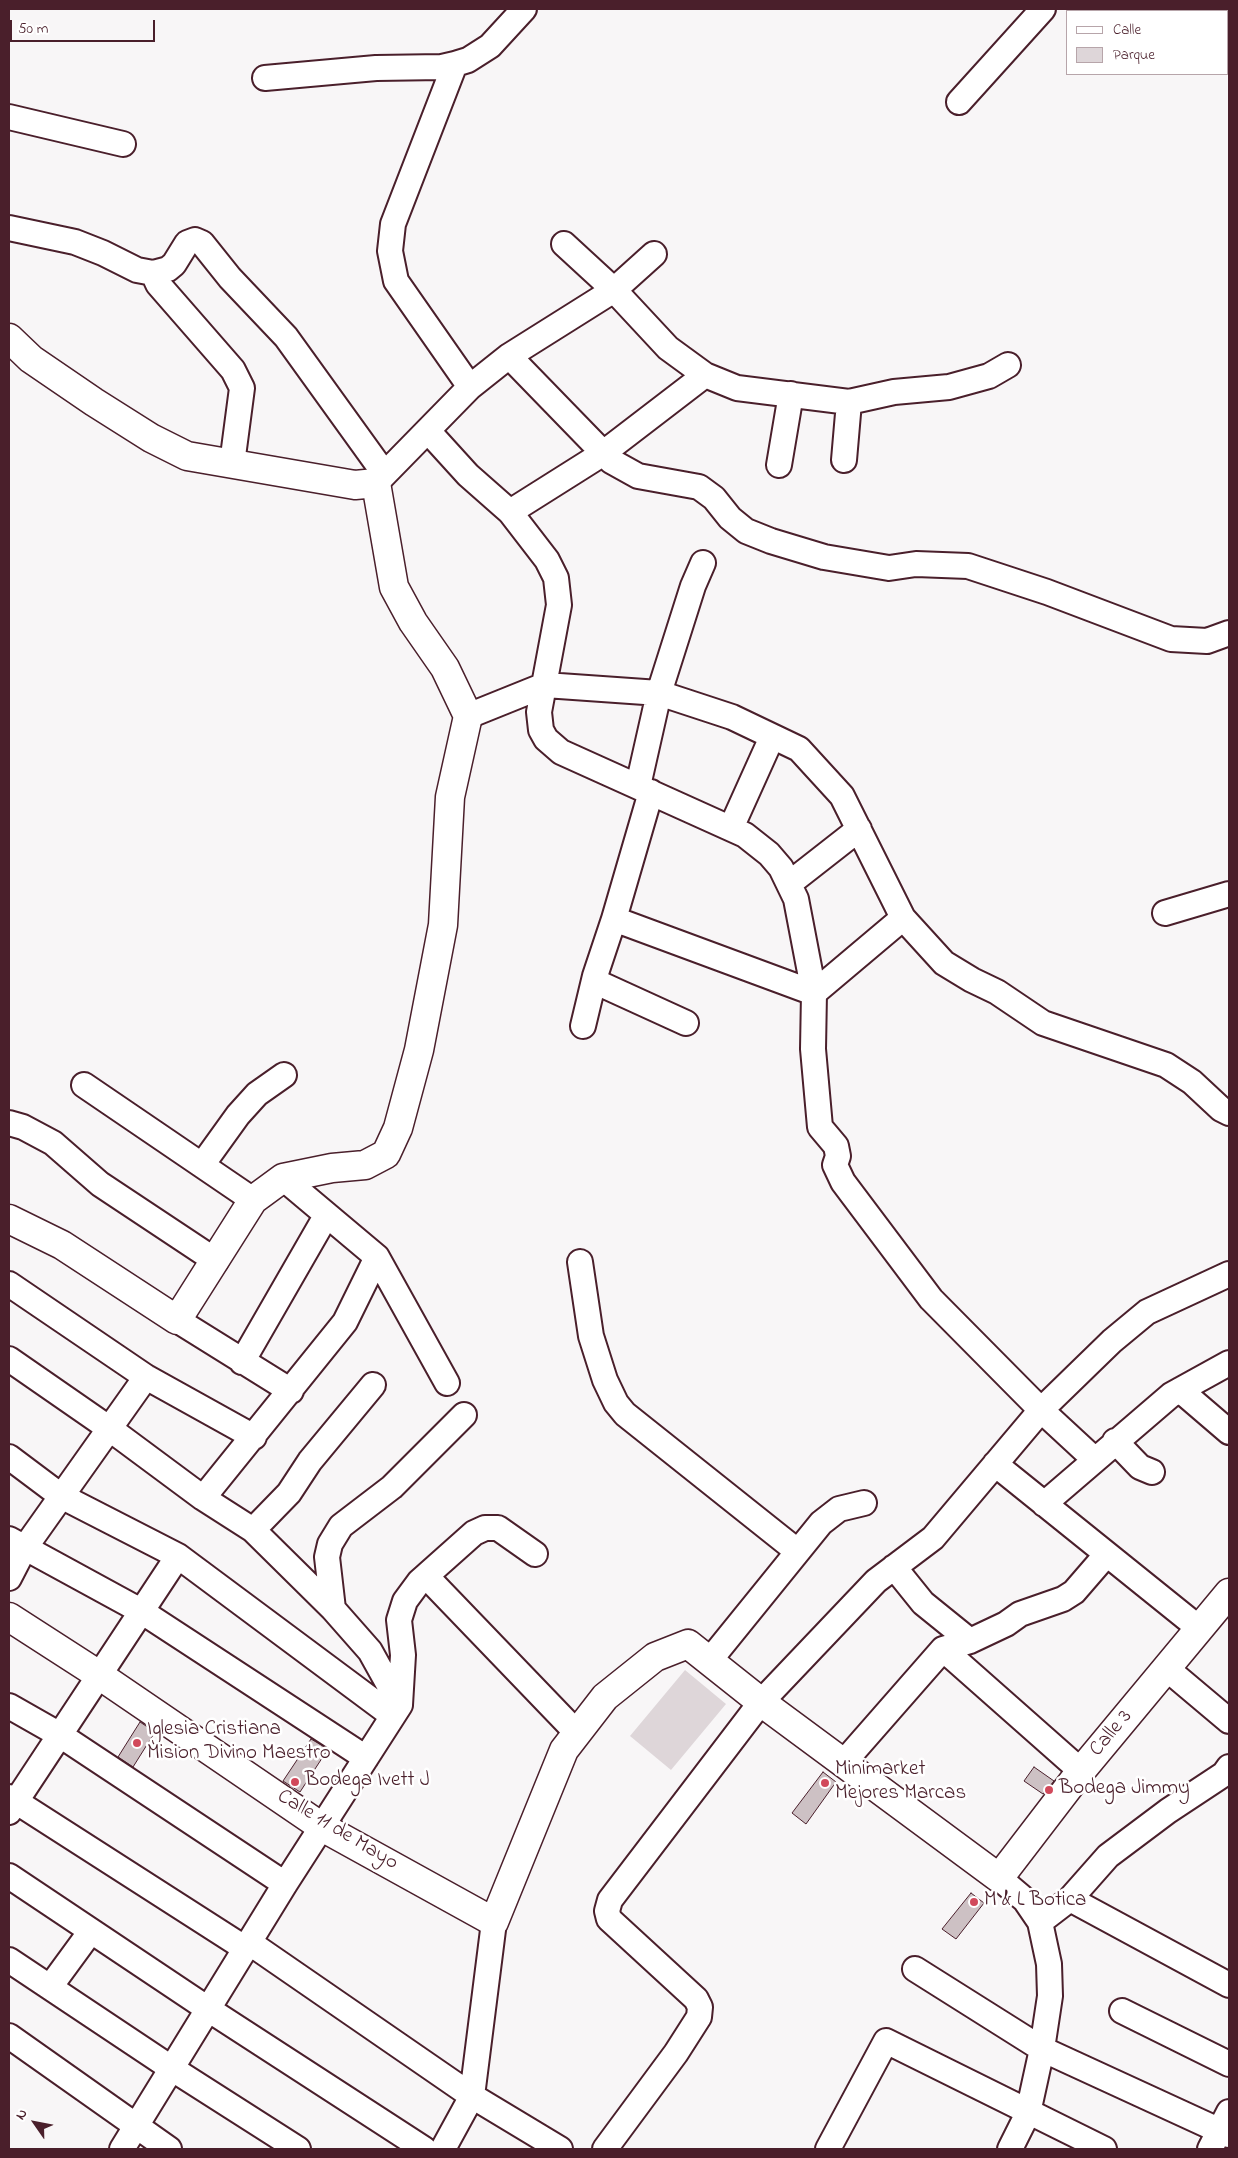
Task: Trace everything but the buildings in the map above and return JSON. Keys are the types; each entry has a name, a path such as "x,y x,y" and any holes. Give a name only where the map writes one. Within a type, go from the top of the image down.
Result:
{"street":[{"path":"266,78 376,68 442,67 455,64 468,60 490,46 524,9"},
{"path":"959,102 1043,9"},
{"path":"455,64 393,224 390,251 396,281 470,387"},
{"path":"9,117 123,144"},
{"path":"9,228 75,242 137,270 153,274 168,269 174,264 187,243 195,240 202,243 230,278 286,337 380,478 394,587 413,622 445,668 468,716 450,797 443,925 419,1050 398,1128 386,1154 365,1165 332,1168 283,1178 253,1200 177,1320"},
{"path":"564,244 614,290 668,348 706,375 737,388 791,394 828,401 849,402 894,392 950,388 988,376 1008,366"},
{"path":"9,338 32,359 86,397 151,438 187,456 355,485 380,478 470,387 509,356 614,290 654,254"},
{"path":"153,274 158,284 233,370 242,388 232,464"},
{"path":"509,356 602,454 624,470 638,476 699,487 714,498 730,518 746,531 798,550 856,563 889,568 916,564 968,566 1047,592 1171,640 1207,641 1229,633"},
{"path":"510,512 602,454 706,375"},
{"path":"779,465 791,394"},
{"path":"844,460 849,402"},
{"path":"428,431 468,475 510,512 552,569 559,592 539,721 546,739 561,752 731,828 758,844 770,854 790,883 796,900 814,993 813,1049 820,1127 836,1146 838,1156 835,1165 843,1182 931,1299 1041,1410 1094,1459"},
{"path":"583,1026 594,981 614,919 644,789 659,692 703,563"},
{"path":"468,716 545,685 659,692 732,718 799,749 842,796 903,918 944,963 997,992 1043,1022 1166,1065 1192,1082 1221,1109 1229,1113"},
{"path":"731,828 772,736"},
{"path":"790,883 859,829"},
{"path":"1164,913 1229,894"},
{"path":"814,993 903,918"},
{"path":"614,919 814,993"},
{"path":"594,981 686,1023"},
{"path":"202,1165 238,1115 257,1094 284,1075"},
{"path":"84,1085 253,1200"},
{"path":"9,1123 23,1127 53,1143 100,1184 216,1261"},
{"path":"283,1178 377,1257 447,1384"},
{"path":"242,1362 326,1216"},
{"path":"9,1219 62,1245 242,1362 292,1391"},
{"path":"203,1498 292,1391 345,1322 377,1257"},
{"path":"580,1262 592,1336 605,1380 616,1403 625,1414 797,1551"},
{"path":"605,2149 676,2053 699,2017 700,2007 696,1999 609,1920 607,1911 610,1900 761,1702 876,1582 933,1538 1041,1410 1112,1341 1146,1312 1229,1274"},
{"path":"9,1284 146,1377 254,1437"},
{"path":"9,1359 110,1429 203,1498 253,1530 333,1609 370,1651 397,1710"},
{"path":"1044,1504 1115,1441 1180,1390 1229,1363"},
{"path":"9,1578 16,1544 61,1496 146,1377"},
{"path":"253,1530 289,1492 310,1462 373,1385"},
{"path":"1180,1390 1229,1432"},
{"path":"333,1609 327,1557 330,1544 341,1526 392,1486 464,1415"},
{"path":"1115,1441 1140,1467 1152,1472"},
{"path":"9,1457 61,1496 178,1556 397,1710"},
{"path":"996,1464 1106,1555 1200,1629"},
{"path":"710,1660 821,1523 839,1509 864,1504"},
{"path":"122,2149 170,2068 285,1884 397,1710 403,1655 400,1620 404,1601 426,1576 474,1532 485,1528 498,1528 535,1554"},
{"path":"16,1544 141,1611 366,1758"},
{"path":"844,1762 943,1649 970,1641 1006,1624 1020,1614 1063,1599 1074,1592 1106,1555"},
{"path":"178,1556 60,1735 11,1803 248,1946 472,2096 560,2149"},
{"path":"894,1567 923,1603 970,1641"},
{"path":"426,1576 577,1733"},
{"name":"Calle 3","path":"999,1878 1081,1771 1229,1593"},
{"name":"Calle 11 de Mayo","path":"9,1617 99,1675 322,1827 494,1922"},
{"path":"443,2149 472,2096 494,1922 564,1750 605,1696 655,1657 688,1644 761,1702 999,1878 1025,1900 1040,1922 1049,1964 1050,1996 1042,2049 1028,2113 1010,2149"},
{"path":"943,1649 1081,1771"},
{"path":"1166,1668 1227,1714"},
{"path":"9,1706 60,1735 285,1884"},
{"path":"1040,1922 1070,1899 1108,1856 1168,1811 1224,1774 1229,1767"},
{"path":"9,1876 208,2010 424,2149"},
{"path":"1070,1899 1229,1985"},
{"path":"50,1987 91,1931"},
{"path":"9,1960 170,2068 298,2149"},
{"path":"915,1969 1042,2049 1222,2131"},
{"path":"1122,2011 1229,2064"},
{"path":"9,2036 134,2127 169,2149"},
{"path":"828,2149 886,2041 1104,2149"}],"green space":[{"path":"685,1670 726,1704 671,1770 630,1736"}],"place":[{"name":"Iglesia Cristiana Mision Divino Maestro","path":"137,1743"},
{"name":"Bodega Ivett J","path":"295,1782"},
{"name":"Minimarket Mejores Marcas","path":"825,1783"},
{"name":"Bodega Jimmy","path":"1049,1790"},
{"name":"M & L Botica","path":"974,1902"}]}
